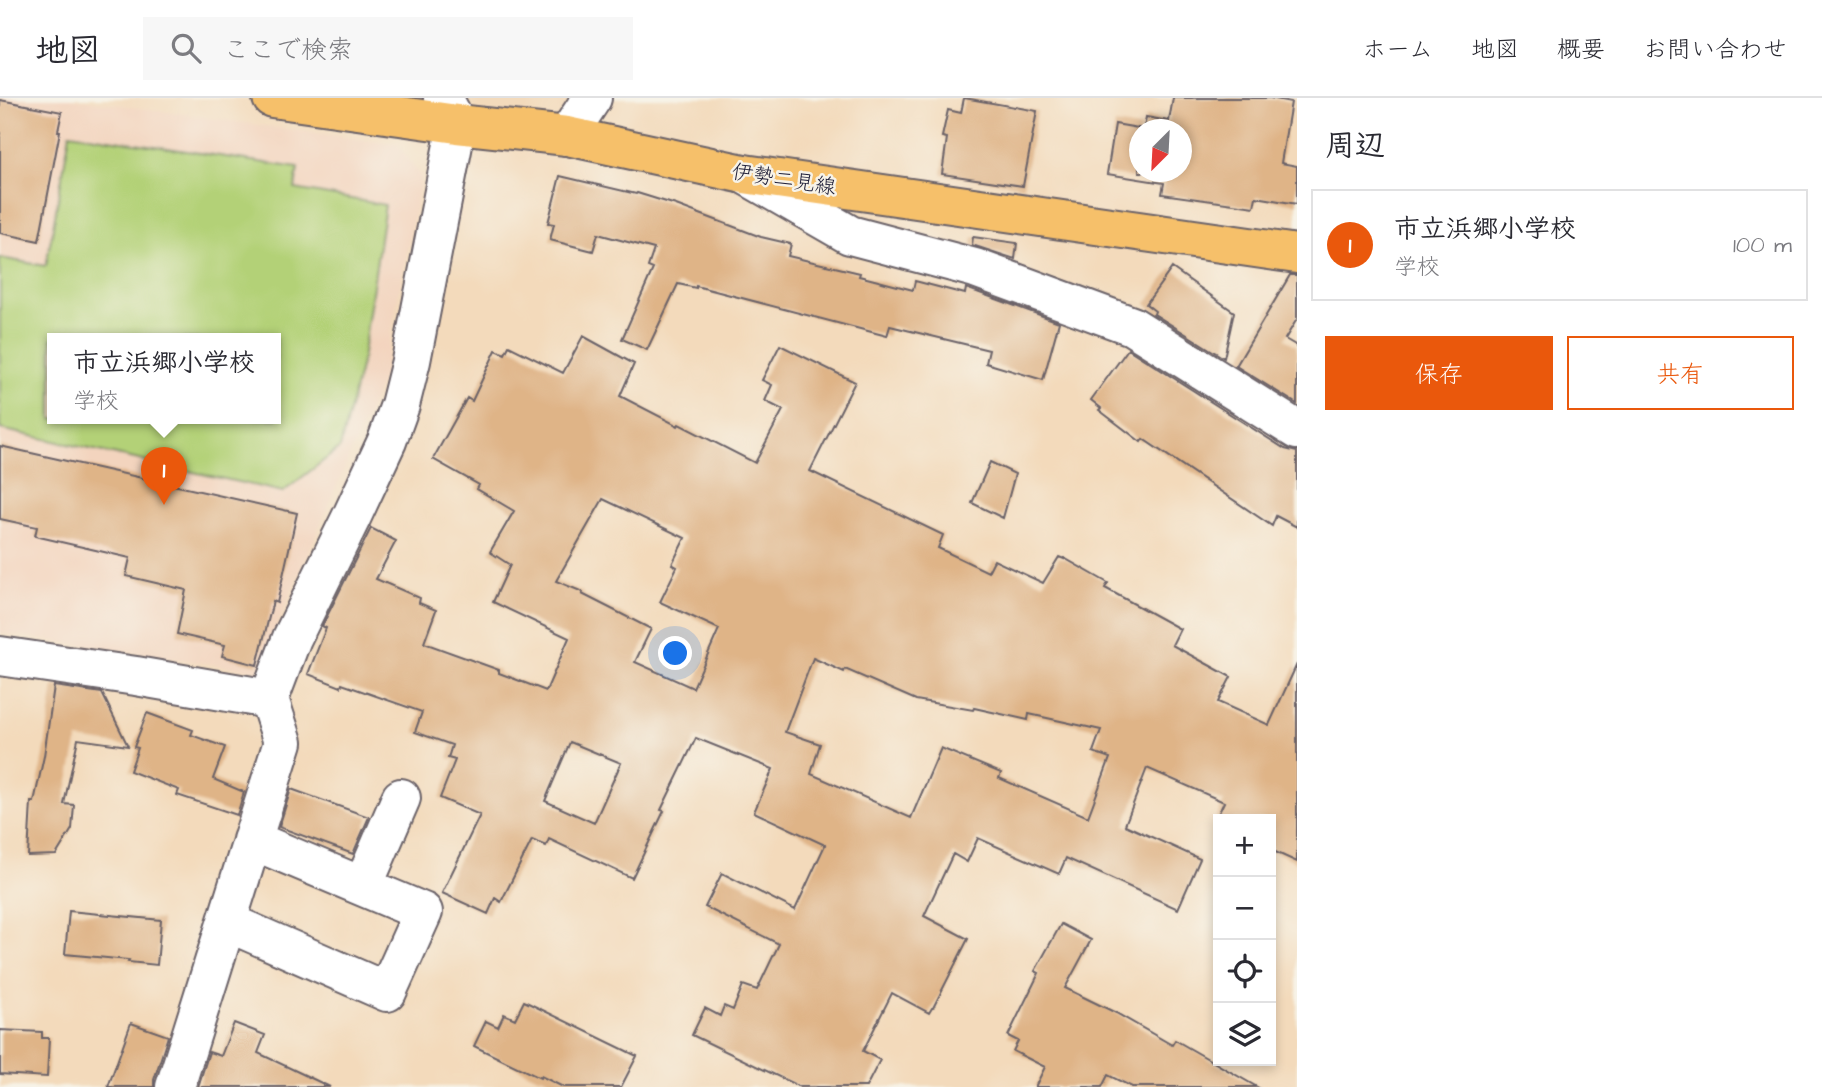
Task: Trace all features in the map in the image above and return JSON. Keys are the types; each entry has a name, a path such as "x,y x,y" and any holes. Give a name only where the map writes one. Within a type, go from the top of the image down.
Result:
{"main road":[{"name":"伊勢二見線","path":"272,98 450,111 744,174 1297,254"}],"street":[{"path":"567,136 592,98"},
{"path":"175,1087 283,742 269,699 292,638 387,441 400,405 411,360 450,111"},
{"path":"744,174 850,235 975,268 1132,326 1297,429"},
{"path":"0,656 269,699"},
{"path":"363,887 401,798"},
{"path":"227,922 387,992 423,912 252,840"}],"shaded area":[{"path":"0,98 70,98 398,145 421,177 383,377 258,671 0,633"}],"green space":[{"path":"70,133 298,168 295,189 385,205 362,360 340,448 283,492 0,429 0,258 46,266"}],"building":[{"path":"964,98 1037,111 1023,186 942,174 947,138 942,137 948,110 961,113"},
{"path":"1173,98 1270,98 1291,102 1281,163 1297,166 1297,204 1256,197 1254,207 1162,194 1164,183 1158,182 1192,182 1192,119 1169,119"},
{"path":"0,100 62,112 39,241 0,233"},
{"path":"1115,124 1129,126 1129,177 1107,174"},
{"path":"560,176 637,193 761,237 791,244 788,256 860,273 859,276 913,290 915,281 965,294 966,288 1059,322 1043,380 986,363 989,350 890,326 887,336 696,286 678,284 647,350 622,339 653,269 648,267 654,249 598,234 593,251 550,240 554,224 548,223"},
{"path":"973,237 1017,243 1015,259 972,245"},
{"path":"1172,268 1234,312 1224,358 1154,314 1155,311 1146,304"},
{"path":"1290,275 1297,275 1297,319 1285,339 1297,346 1297,404 1236,366"},
{"path":"583,336 634,364 620,396 755,463 783,410 765,401 772,385 762,380 780,345 855,382 810,471 943,535 938,548 988,572 994,560 1043,583 1059,557 1064,558 1108,583 1105,588 1180,629 1172,645 1231,677 1218,702 1269,725 1297,664 1297,862 1276,852 1276,814 1218,814 1224,802 1147,768 1125,825 1200,859 1178,909 1066,858 1059,874 978,838 967,862 953,854 924,916 968,939 929,1013 892,993 863,1051 880,1060 866,1087 800,1087 692,1035 705,1008 720,1016 724,1006 733,1010 743,985 757,990 779,944 705,907 722,873 795,910 825,845 754,812 773,769 696,738 632,878 549,839 546,846 532,840 501,902 495,898 488,914 442,893 480,815 440,798 455,760 448,758 452,745 415,732 422,712 308,674 326,628 322,626 371,528 396,541 376,579 420,598 419,603 436,610 424,643 499,670 499,673 546,691 569,638 493,602 510,565 490,552 514,511 477,489 479,485 433,459 467,398 472,401 496,350 505,354 509,346 563,373","holes":["603,499 685,538 672,564 677,567 660,602 719,629 693,688 635,662 651,629 582,594 583,592 556,581","813,658 916,700 973,710 974,708 1028,720 1029,714 1101,730 1093,752 1110,758 1088,817 999,778 1001,773 941,748 911,818 811,774 820,744 785,732","570,742 621,763 594,823 545,801"]},
{"path":"1128,349 1285,449 1297,452 1297,527 1276,516 1272,526 1143,439 1141,442 1099,410 1101,408 1091,400"},
{"path":"0,446 297,513 277,603 273,601 257,665 222,656 225,645 177,634 186,590 126,576 130,558 35,536 37,527 0,519"},
{"path":"990,462 1015,474 1003,518 972,503"},
{"path":"54,686 102,693 128,746 78,739 64,804 74,805 72,829 56,855 28,856 31,802 34,802 44,756"},
{"path":"147,713 193,730 191,735 225,747 213,779 244,792 237,815 177,795 179,790 130,771 138,748 134,747"},
{"path":"291,789 369,817 353,854 279,827"},
{"path":"69,911 161,920 157,965 65,954"},
{"path":"1061,924 1091,940 1065,988 1172,1045 1175,1040 1213,1062 1213,1066 1220,1066 1257,1087 1132,1087 1108,1075 1102,1087 1035,1087 1045,1067 1013,1051 1018,1041 1008,1036 1039,973 1035,971"},
{"path":"524,1001 637,1056 621,1087 563,1087 474,1046 486,1021 498,1027 504,1014 515,1019"},
{"path":"131,1023 168,1036 154,1087 108,1087"},
{"path":"234,1023 265,1035 258,1053 330,1087 198,1087 209,1052 221,1056"},
{"path":"0,1030 42,1032 42,1038 49,1038 47,1077 0,1074"}],"place":[{"name":"市立浜郷小学校","path":"164,505"}]}
